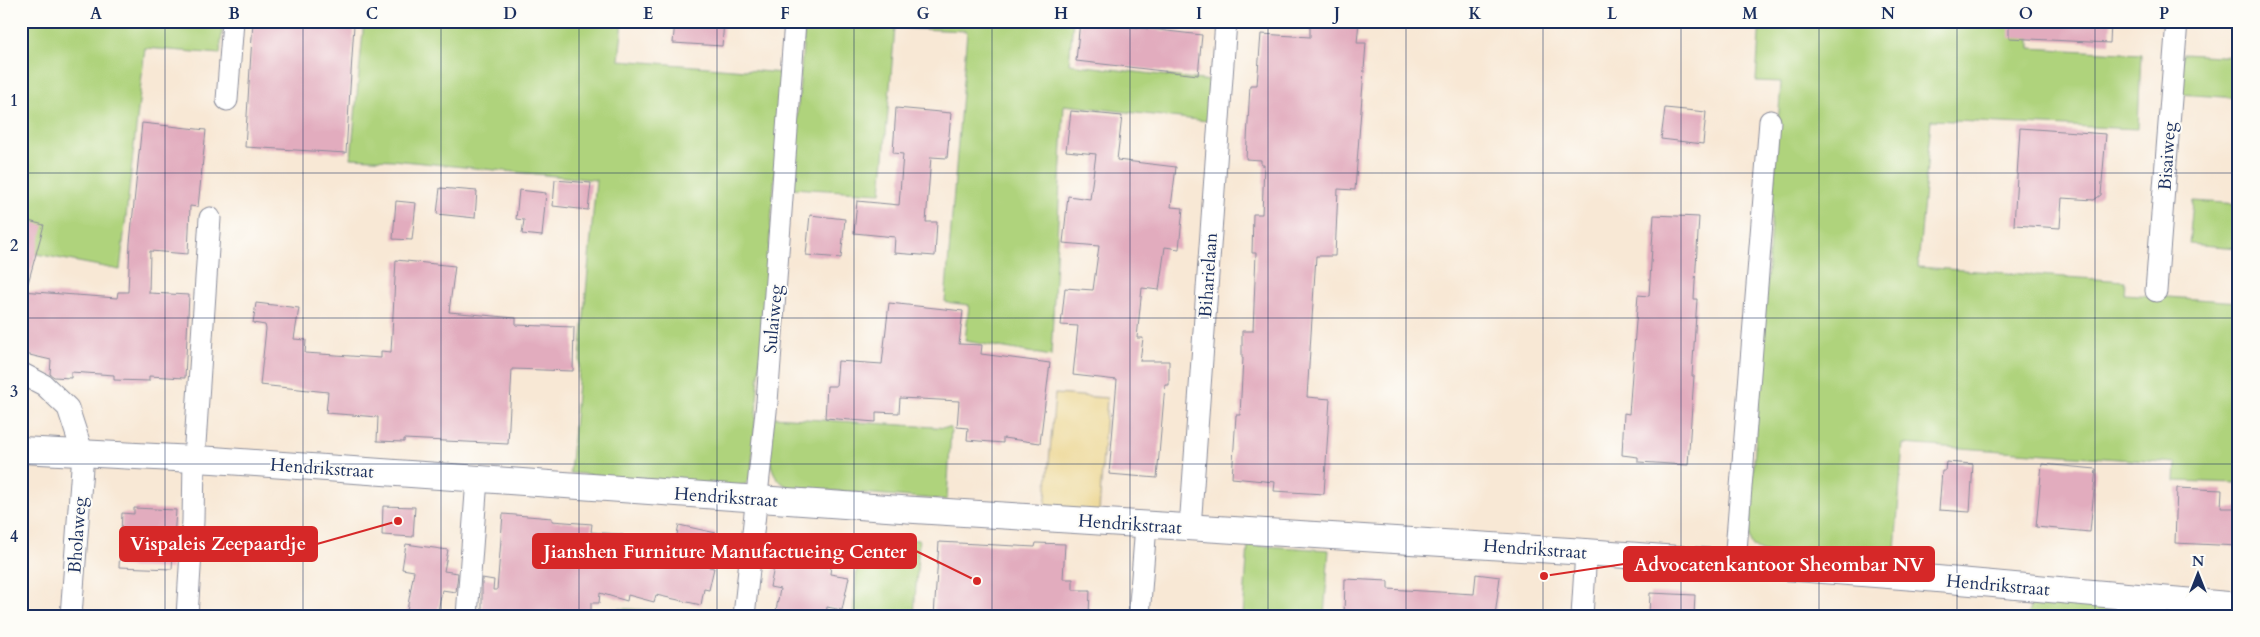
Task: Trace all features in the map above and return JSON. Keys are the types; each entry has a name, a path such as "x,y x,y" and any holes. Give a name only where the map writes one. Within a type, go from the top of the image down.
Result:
{"street":[{"path":"227,100 233,21"},
{"name":"Sulaiweg","path":"744,616 766,402 796,21"},
{"name":"Biharielaan","path":"1190,528 1226,21"},
{"name":"Bisaiweg","path":"2156,291 2176,21"},
{"path":"1735,563 1770,121"},
{"path":"187,616 193,521 194,459 210,218"},
{"path":"21,373 44,385 68,408 83,454"},
{"name":"Hendrikstraat","path":"21,450 194,459 1190,528 1586,552 2239,606"},
{"name":"Bholaweg","path":"71,616 83,454"},
{"path":"466,616 477,479"},
{"path":"1139,616 1146,525"},
{"path":"1582,616 1586,552"}],"green space":[{"path":"21,21 223,21 220,54 145,48 120,270 21,251"},
{"path":"364,21 623,21 619,60 783,73 751,476 746,484 737,486 570,473 596,180 393,160 351,158"},
{"path":"805,21 1073,21 1069,64 1211,81 1207,121 1064,105 1051,356 965,341 969,305 945,302 967,31 895,28 881,193 791,188"},
{"path":"1760,21 2030,21 2030,48 2141,54 2138,129 1931,120 1918,267 2125,281 2124,294 2239,302 2239,483 2175,481 2176,463 1903,444 1894,563 1763,552 1756,549 1751,543 1749,533 1781,82 1756,81"},
{"path":"2182,54 2239,57 2239,98 2179,94"},
{"path":"2193,201 2239,204 2239,248 2189,244"},
{"path":"773,417 951,428 947,500 788,487 774,474 771,465 770,446"},
{"path":"859,536 919,540 914,616 853,616"},
{"path":"1248,545 1329,550 1324,616 1243,616"},
{"path":"2042,601 2239,616 2027,616 2031,604"},
{"path":"604,608 734,614 604,616"}],"sand":[{"path":"1055,394 1107,398 1099,512 1045,508"}],"building":[{"path":"253,21 354,25 346,153 245,147"},
{"path":"675,21 724,21 722,46 673,43"},
{"path":"1080,21 1202,35 1198,75 1076,61"},
{"path":"1310,21 1359,21 1357,43 1366,43 1355,190 1338,189 1335,256 1316,256 1307,397 1330,399 1324,494 1274,491 1275,482 1232,478 1236,415 1240,415 1243,358 1242,331 1253,331 1256,253 1252,253 1253,214 1262,214 1264,165 1261,165 1261,160 1246,159 1250,85 1257,85 1261,34 1310,37"},
{"path":"2009,21 2111,21 2110,43 2009,38"},
{"path":"896,108 951,113 947,158 931,157 926,222 937,222 935,256 894,253 895,237 854,233 857,201 899,205 903,154 893,153"},
{"path":"1665,108 1706,112 1703,144 1661,139"},
{"path":"1071,111 1122,116 1117,160 1176,167 1171,207 1183,208 1179,249 1165,247 1159,290 1142,288 1137,338 1143,338 1140,361 1169,361 1169,385 1165,385 1157,478 1109,474 1117,380 1073,375 1078,326 1061,325 1065,288 1093,290 1099,246 1063,243 1068,196 1090,199 1096,154 1066,151"},
{"path":"142,123 206,130 198,207 190,206 188,254 150,251 149,293 189,295 185,378 149,376 149,381 114,380 114,375 71,372 71,378 54,377 50,374 51,360 21,353 21,291 117,298 118,292 128,292 130,243"},
{"path":"2020,128 2106,134 2101,195 2094,200 2062,198 2060,228 2014,225"},
{"path":"555,180 591,183 588,210 553,206"},
{"path":"440,188 477,191 475,218 437,214"},
{"path":"519,190 546,193 542,236 522,234 524,220 516,219"},
{"path":"396,201 416,203 412,240 393,239"},
{"path":"810,215 845,219 841,258 806,255"},
{"path":"1654,215 1699,217 1694,299 1697,299 1692,376 1694,376 1688,465 1638,462 1638,457 1622,455 1624,413 1629,414 1638,295 1649,296"},
{"path":"21,219 44,225 28,283 21,282"},
{"path":"396,260 455,266 449,312 516,318 516,325 574,327 573,371 512,369 508,444 404,439 404,442 377,441 378,417 326,413 328,392 260,385 266,329 265,325 253,323 256,303 299,308 294,339 306,340 305,353 381,358 381,351 391,352"},
{"path":"889,303 963,311 959,344 982,345 981,354 1050,363 1040,443 1003,438 1003,443 967,440 968,428 957,427 959,401 900,398 899,413 876,412 876,422 825,418 827,386 836,386 838,361 882,364"},
{"path":"1946,462 1973,464 1970,512 1939,510 1942,471 1945,471"},
{"path":"2042,464 2096,469 2090,532 2036,527"},
{"path":"2177,488 2222,490 2221,508 2239,508 2239,546 2175,543"},
{"path":"383,506 415,507 413,537 382,535"},
{"path":"134,508 176,510 172,569 119,567 122,513 134,514"},
{"path":"503,514 592,524 591,532 619,534 674,549 679,525 716,533 709,567 714,568 709,590 704,589 701,605 656,595 654,602 628,595 627,601 600,593 599,603 591,603 591,613 550,610 549,616 482,616 482,578 494,580 493,590 497,590"},
{"path":"939,542 1035,547 1036,543 1065,544 1063,579 1073,579 1073,590 1090,590 1089,616 934,616"},
{"path":"406,544 448,550 444,571 458,573 456,592 442,590 437,616 406,616 414,571 402,569"},
{"path":"778,548 832,558 830,574 849,577 842,610 827,607 826,616 775,616 780,589 770,587"},
{"path":"1476,574 1500,577 1495,616 1344,616 1345,579 1388,581 1388,589 1474,594"},
{"path":"1650,593 1695,595 1694,616 1649,616"}],"place":[{"name":"Vispaleis Zeepaardje","path":"398,521"},
{"name":"Advocatenkantoor Sheombar NV","path":"1544,576"},
{"name":"Jianshen Furniture Manufactueing Center","path":"977,581"}]}
